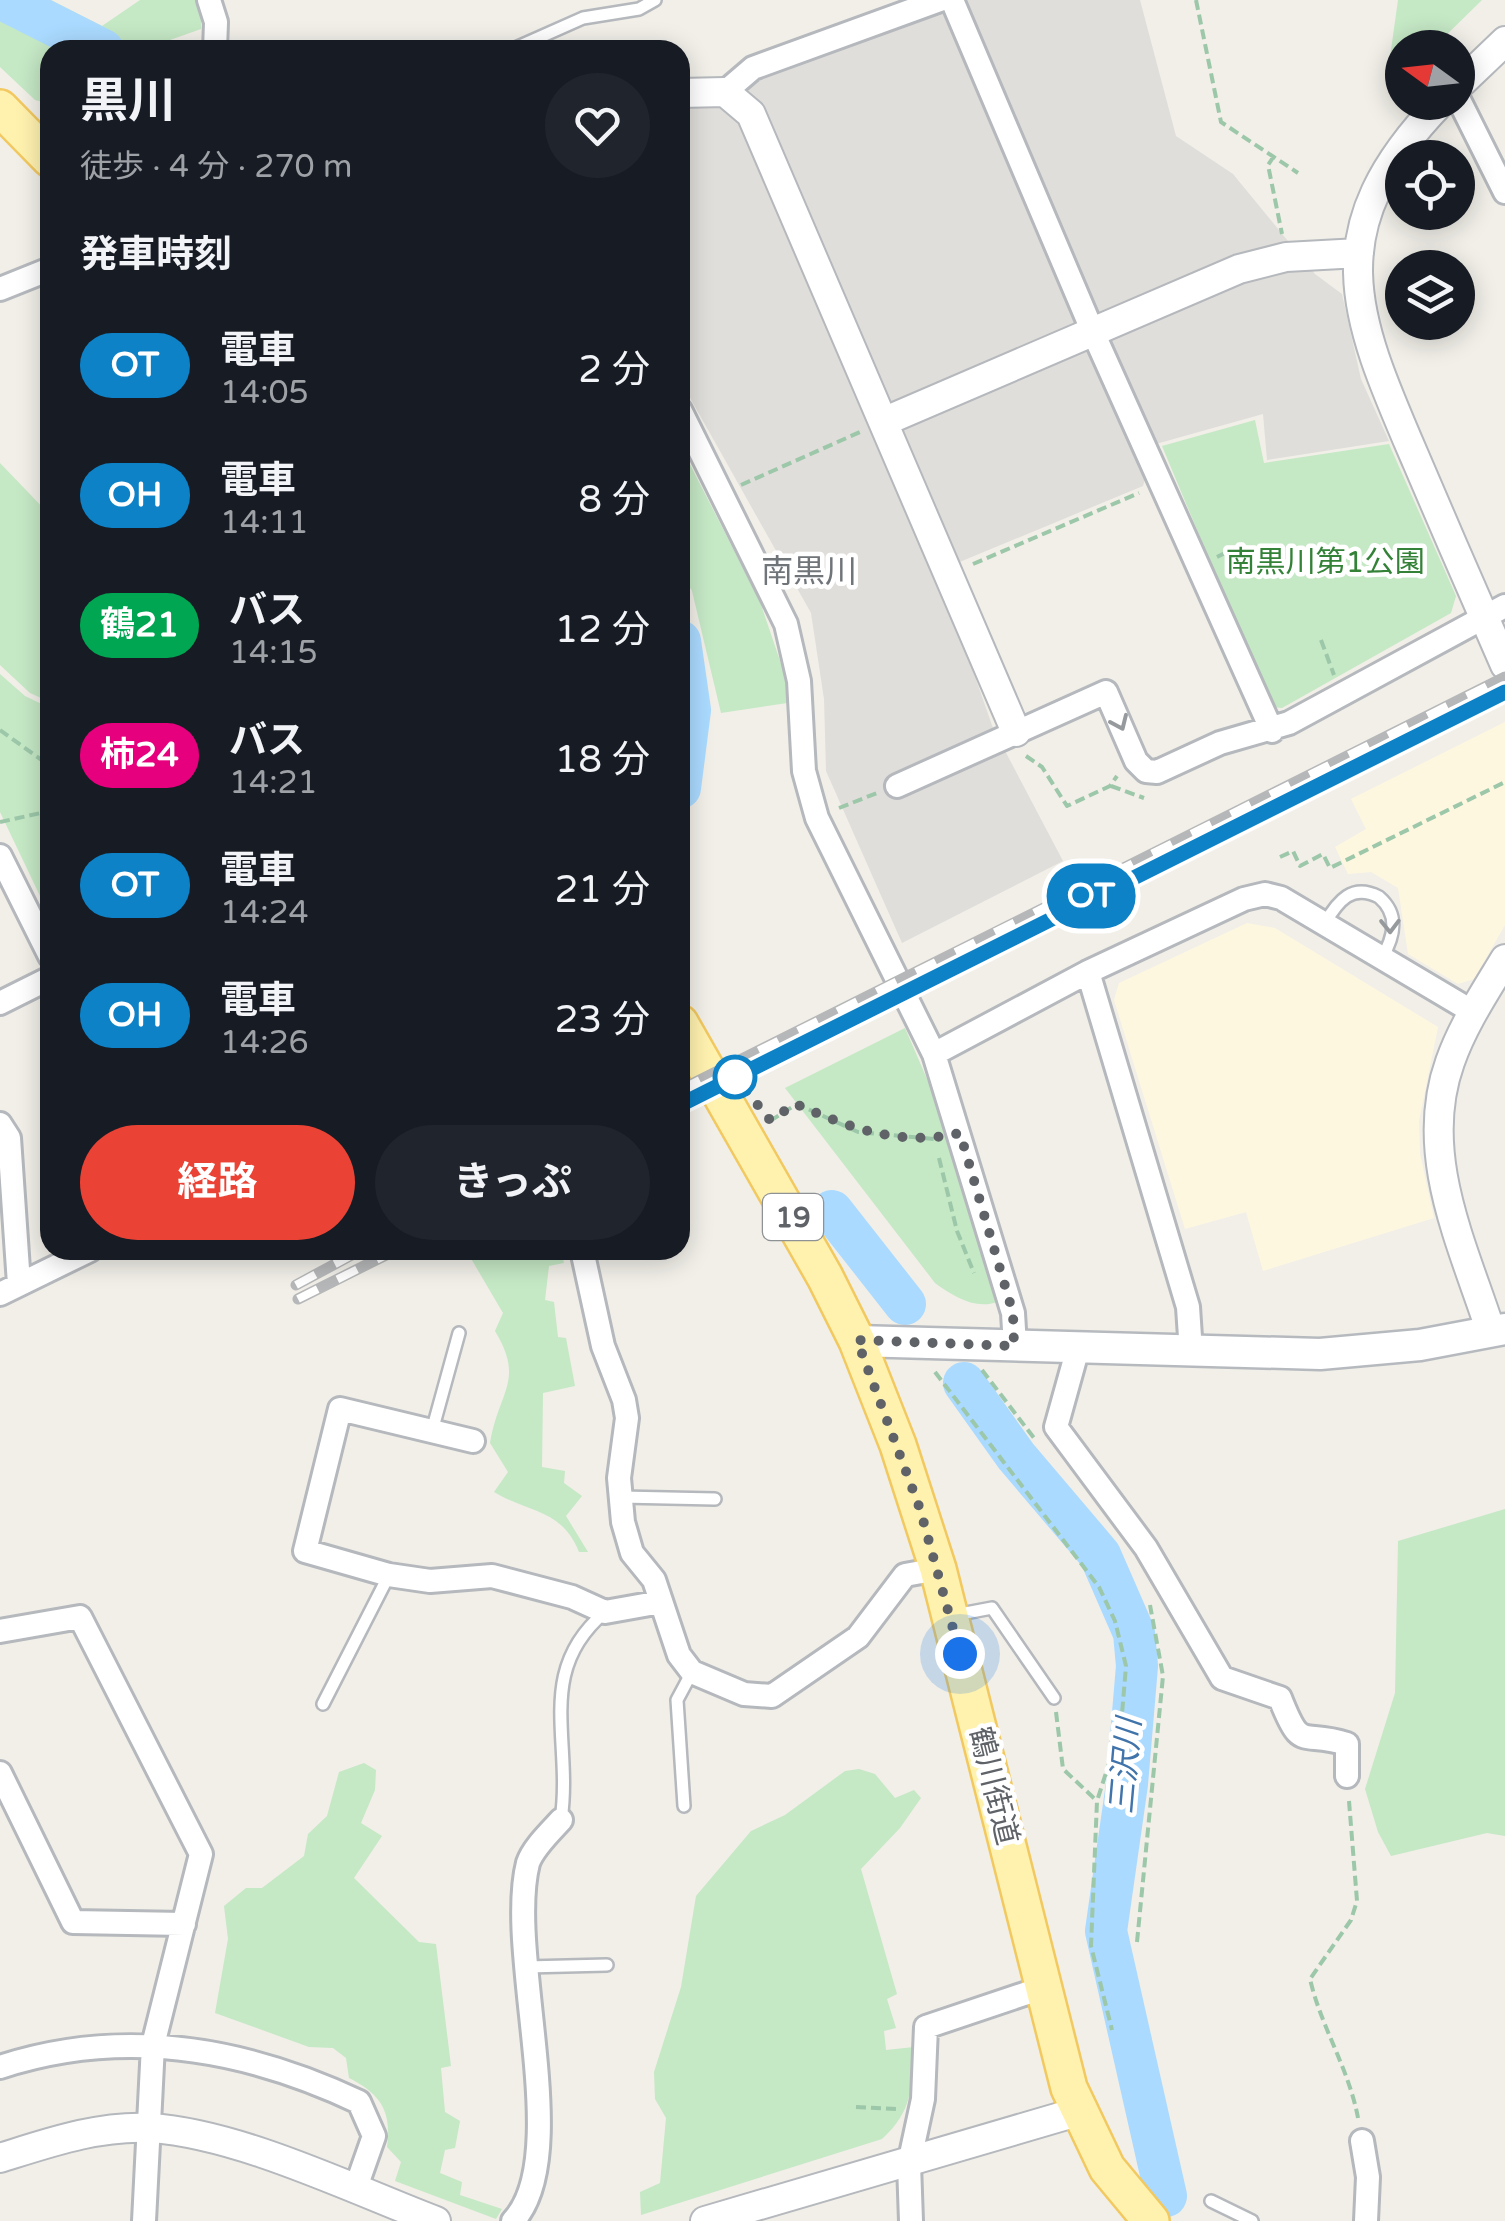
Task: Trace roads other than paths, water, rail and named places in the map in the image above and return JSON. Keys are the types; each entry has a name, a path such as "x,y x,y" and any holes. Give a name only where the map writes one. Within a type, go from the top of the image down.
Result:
{"main road":[{"path":"0,108 40,149"},
{"name":"鶴川街道","path":"690,1040 786,1204 857,1340 898,1446 938,1569 1077,2112 1106,2168 1151,2221"},
{"path":"857,1340 1191,1352 1364,1352 1498,1330"}],"street":[{"path":"209,0 216,22 215,40"},
{"path":"690,93 725,92 752,68 940,0"},
{"path":"952,0 1092,330 1272,731"},
{"path":"1475,70 1505,41"},
{"path":"725,92 751,114 948,574 1009,735"},
{"path":"1427,120 1394,158 1364,224 1358,253 1359,308 1365,338 1492,617 1505,665"},
{"path":"1469,120 1505,192"},
{"path":"883,422 1203,281 1285,250 1358,253"},
{"path":"0,289 40,273"},
{"path":"690,430 776,599 794,650 804,771 816,818 934,1054 1013,1313 1014,1346"},
{"path":"897,786 1106,692 1136,761 1146,771 1156,772 1220,743 1272,731 1492,617"},
{"path":"0,856 40,936"},
{"path":"934,1054 1088,972 1244,899 1265,894 1325,924 1473,1012"},
{"path":"1498,1330 1438,1158 1443,1084 1473,1012 1505,959"},
{"path":"1088,972 1188,1308 1191,1352"},
{"path":"0,1003 40,983"},
{"path":"0,1124 8,1138 10,1289 69,1260"},
{"path":"584,1260 602,1346 624,1400 621,1497 632,1553 654,1580 679,1655 692,1672 744,1694 772,1696 858,1637 905,1576 938,1569"},
{"path":"1078,1348 1056,1427 1146,1548 1222,1678 1280,1698 1293,1730 1304,1739 1347,1744 1347,1776"},
{"path":"473,1441 340,1408 305,1551 389,1575 430,1581 492,1576 572,1597 605,1612 661,1602"},
{"path":"0,1631 80,1617 202,1854 153,2045 144,2221"},
{"path":"0,1773 72,1922 184,1924"},
{"path":"513,2221 525,2208 538,2149 539,2087 526,1966 528,1862 560,1820"},
{"path":"911,2221 910,2164 921,2110 926,2028 1044,1987"},
{"path":"0,2067 51,2052 153,2045 205,2050 262,2064 358,2102 374,2136 355,2190"},
{"path":"704,2221 910,2164 1077,2112"},
{"path":"0,2158 97,2132 150,2128 220,2141 436,2221"},
{"path":"1362,2142 1368,2177 1366,2221"}],"lane":[{"path":"534,40 583,18 639,9 655,0"},
{"path":"1325,924 1347,895 1363,890 1379,896 1391,911 1394,923 1392,941 1382,958"},
{"path":"432,1431 458,1333"},
{"path":"621,1497 715,1499"},
{"path":"323,1704 389,1575"},
{"path":"951,1616 992,1608 1054,1698"},
{"path":"560,1820 567,1786 558,1699 581,1632 605,1612"},
{"path":"684,1806 677,1700 692,1672"},
{"path":"526,1966 607,1964"},
{"path":"1212,2201 1252,2221"}],"waterway":[{"name":"三沢川","path":"4,0 83,40"},
{"name":"三沢川","path":"832,1211 905,1304"},
{"name":"三沢川","path":"964,1383 1016,1456 1100,1555 1134,1633 1137,1666 1127,1784 1106,1931 1166,2196"}],"railway":[{"path":"690,1085 1505,677"},
{"path":"296,1285 342,1260"},
{"path":"298,1299 376,1260"}],"train":[{"name":"OT","path":"690,1100 954,964 1505,692"}],"district":[{"name":"南黒川","path":"809,571"}],"park label":[{"name":"南黒川第1公園","path":"1325,562"}]}
